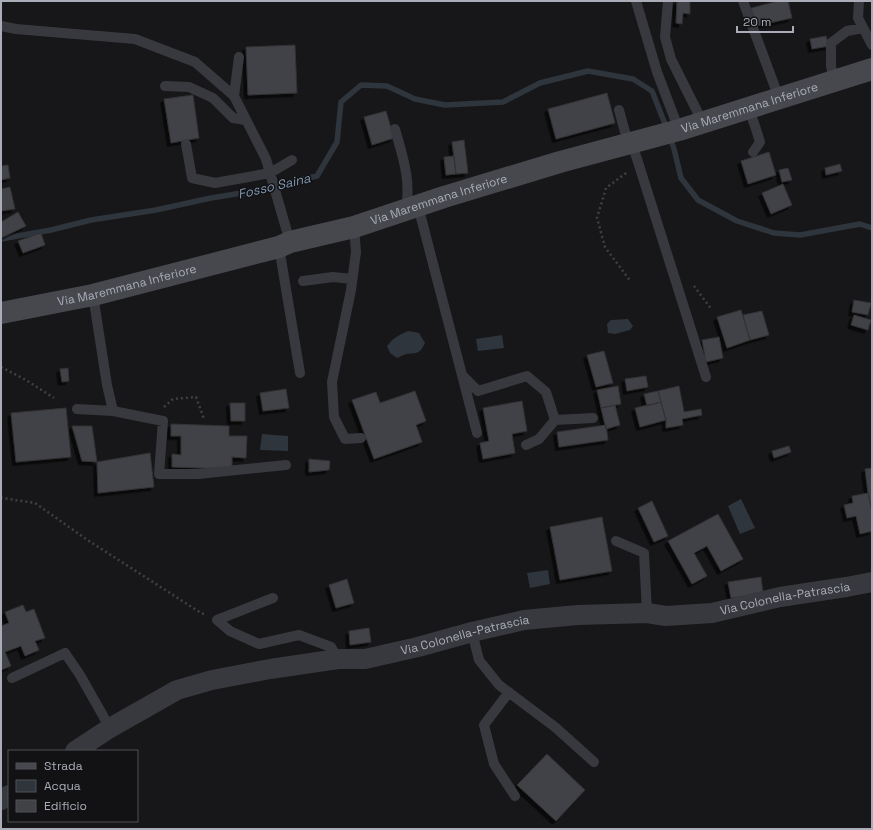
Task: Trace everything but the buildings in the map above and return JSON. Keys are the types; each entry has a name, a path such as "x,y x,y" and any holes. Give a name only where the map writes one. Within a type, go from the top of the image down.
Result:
{"main road":[{"name":"Via Maremmana Inferiore","path":"1,313 94,295 354,227 444,197 553,164 635,153 668,133 872,68"}],"street":[{"name":"Via Colonella-Patrascia","path":"77,750 110,728 177,690 212,680 270,669 338,659 365,659 524,620 578,615 647,613 666,616 712,613 780,597 872,582"}],"lane":[{"path":"636,1 657,72 668,133"},
{"path":"668,1 665,37 670,59 703,122"},
{"path":"743,1 779,98"},
{"path":"859,1 858,18 872,45"},
{"path":"1,26 24,30 135,39 195,62 234,96 266,159 270,173 285,244 300,373"},
{"path":"834,81 830,66 831,43 847,31 863,28"},
{"path":"234,96 239,57"},
{"path":"165,86 189,87 213,98 233,118 246,120"},
{"path":"748,107 756,126 760,142 753,152"},
{"path":"618,110 625,132 635,153 706,377"},
{"path":"395,129 407,171 408,195 462,375 477,433"},
{"path":"186,144 192,178 215,183 270,173 292,160"},
{"path":"354,227 356,252 332,382 334,417 345,438 361,438"},
{"path":"303,281 333,277 352,279"},
{"path":"94,295 107,385 113,412"},
{"path":"462,375 478,391 526,376 546,392 555,420"},
{"path":"77,409 113,412 163,421 159,474 198,474 286,465"},
{"path":"526,445 539,439 555,420 593,418"},
{"path":"616,541 644,553 647,613"},
{"path":"273,598 217,620 230,631 259,644 299,635 331,647 338,659"},
{"path":"472,632 479,660 499,685 555,727 594,762"},
{"path":"12,678 65,653 80,675 110,728"},
{"path":"508,692 484,725 494,764 514,796"}],"path":[{"path":"631,282 604,247 597,218 606,188 623,176 635,153"},
{"path":"1,367 26,380 54,398"},
{"path":"163,421 164,407 173,399 196,397 204,418"},
{"path":"1,497 35,503 93,543 201,613 228,616"}],"water":[{"path":"628,319 633,326 630,330 615,334 608,333 607,324 611,320"},
{"path":"408,331 419,333 425,343 418,352 406,354 397,358 390,353 387,346 396,337"},
{"path":"502,335 504,348 478,351 476,339"},
{"path":"262,434 288,436 288,451 260,450"},
{"path":"741,499 755,528 740,534 728,506"},
{"path":"548,570 550,584 530,588 527,573"}],"waterway":[{"name":"Fosso Saina","path":"1,239 51,230 91,220 156,210 211,198 254,191 317,176 337,142 341,102 361,85 387,86 415,99 445,105 503,102 540,83 588,71 633,79 652,91 667,129"},
{"name":"Fosso Saina","path":"670,137 681,178 698,200 737,221 774,233 800,235 860,224 872,228"}]}
